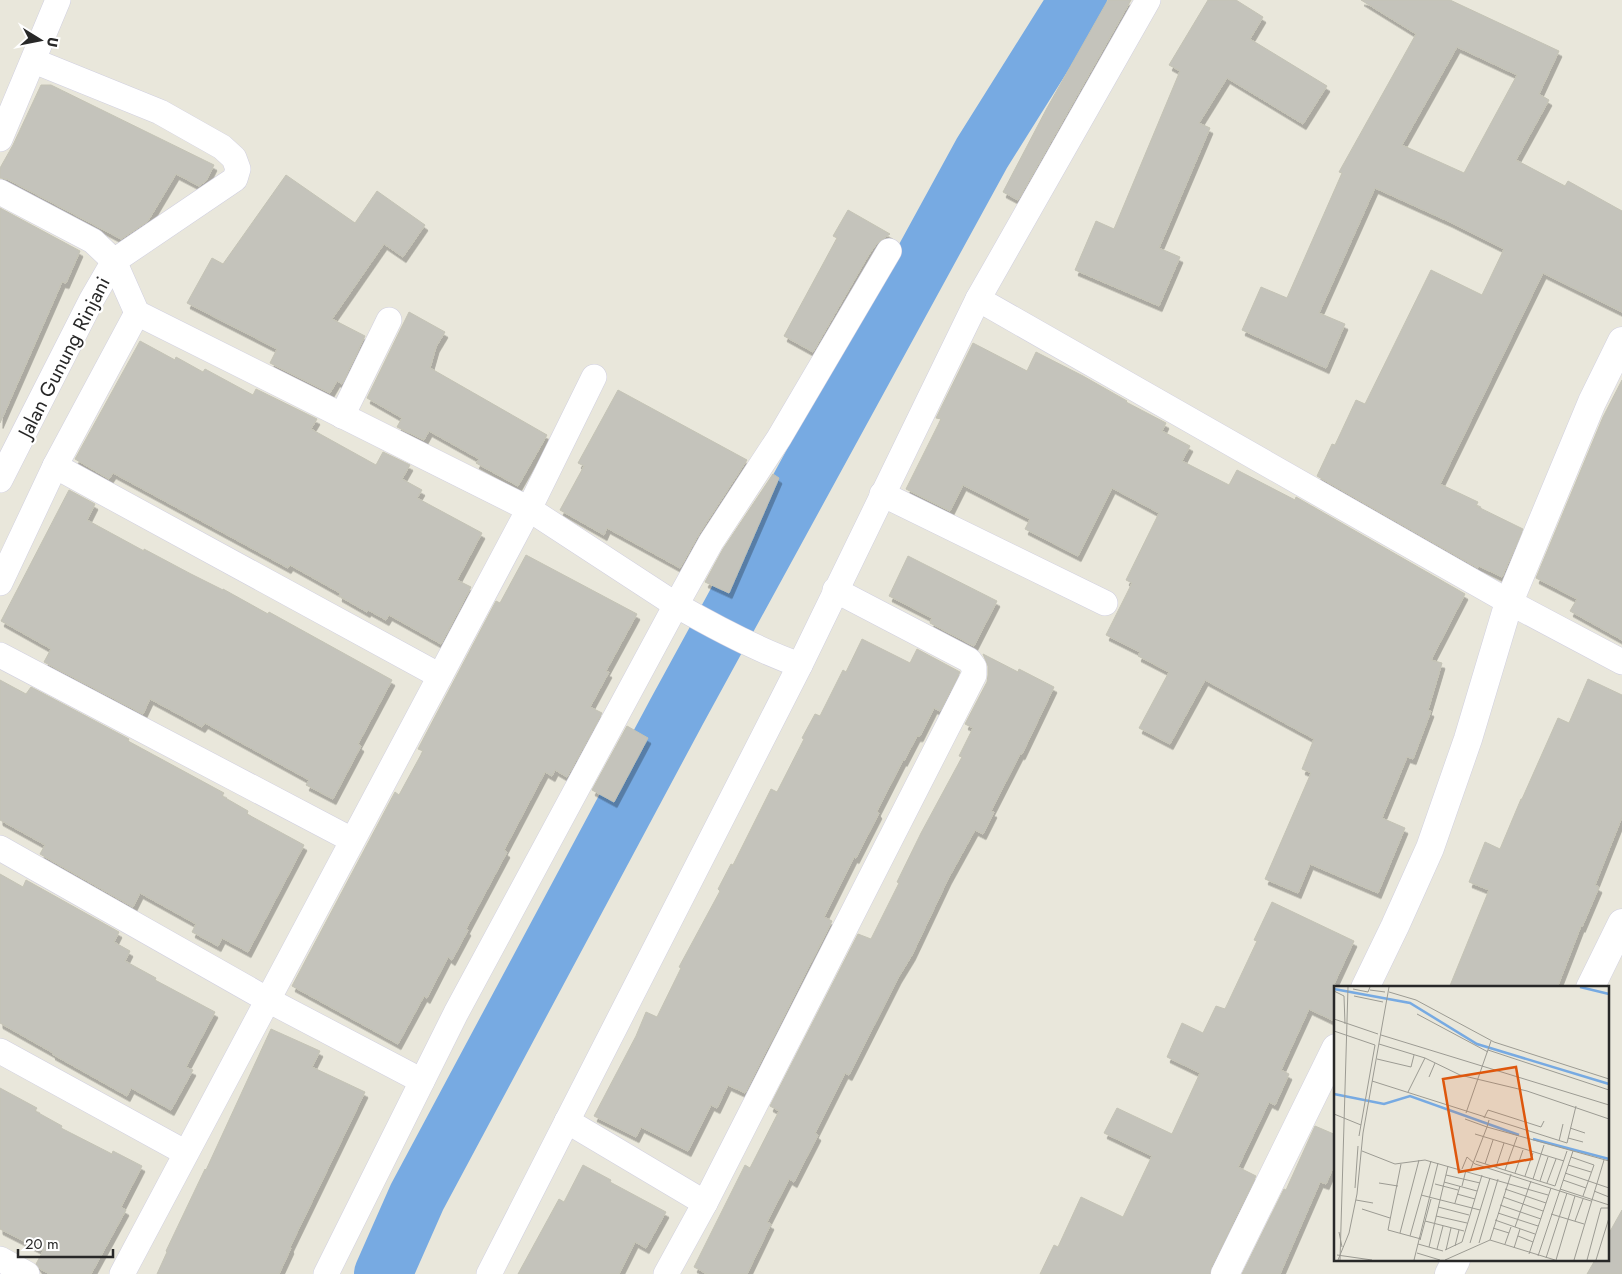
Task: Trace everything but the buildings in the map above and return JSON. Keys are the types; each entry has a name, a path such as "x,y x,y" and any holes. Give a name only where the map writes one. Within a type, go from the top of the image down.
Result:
{"street":[{"path":"2,126 34,61 58,0"},
{"path":"489,1274 800,665 978,299 1148,0"},
{"path":"34,61 160,112 222,147 234,158 238,169 235,179 114,261"},
{"path":"0,192 94,240 114,261 137,313 529,509 676,605 775,656 800,665"},
{"path":"326,1274 456,1013 676,605 711,542 779,438 889,251"},
{"name":"Jalan Gunung Rinjani","path":"0,480 92,299 114,261"},
{"path":"978,299 1509,602 1622,662"},
{"path":"0,583 55,466 137,313"},
{"path":"342,416 389,320"},
{"path":"1366,986 1430,848 1468,740 1509,602 1592,402 1622,341"},
{"path":"122,1274 529,509 594,377"},
{"path":"55,466 440,676"},
{"path":"882,494 1105,603"},
{"path":"666,1274 705,1203 974,675 974,667 969,660 835,590"},
{"path":"0,656 352,840"},
{"path":"0,848 268,1000 422,1081"},
{"path":"1591,986 1622,924"},
{"path":"0,1051 186,1153"},
{"path":"1225,1274 1334,1052"},
{"path":"567,1121 705,1203"},
{"path":"0,1259 27,1274"},
{"path":"1449,1274 1455,1262"}],"waterway":[{"path":"383,1274 417,1197 677,711 982,153 1078,0"}]}
